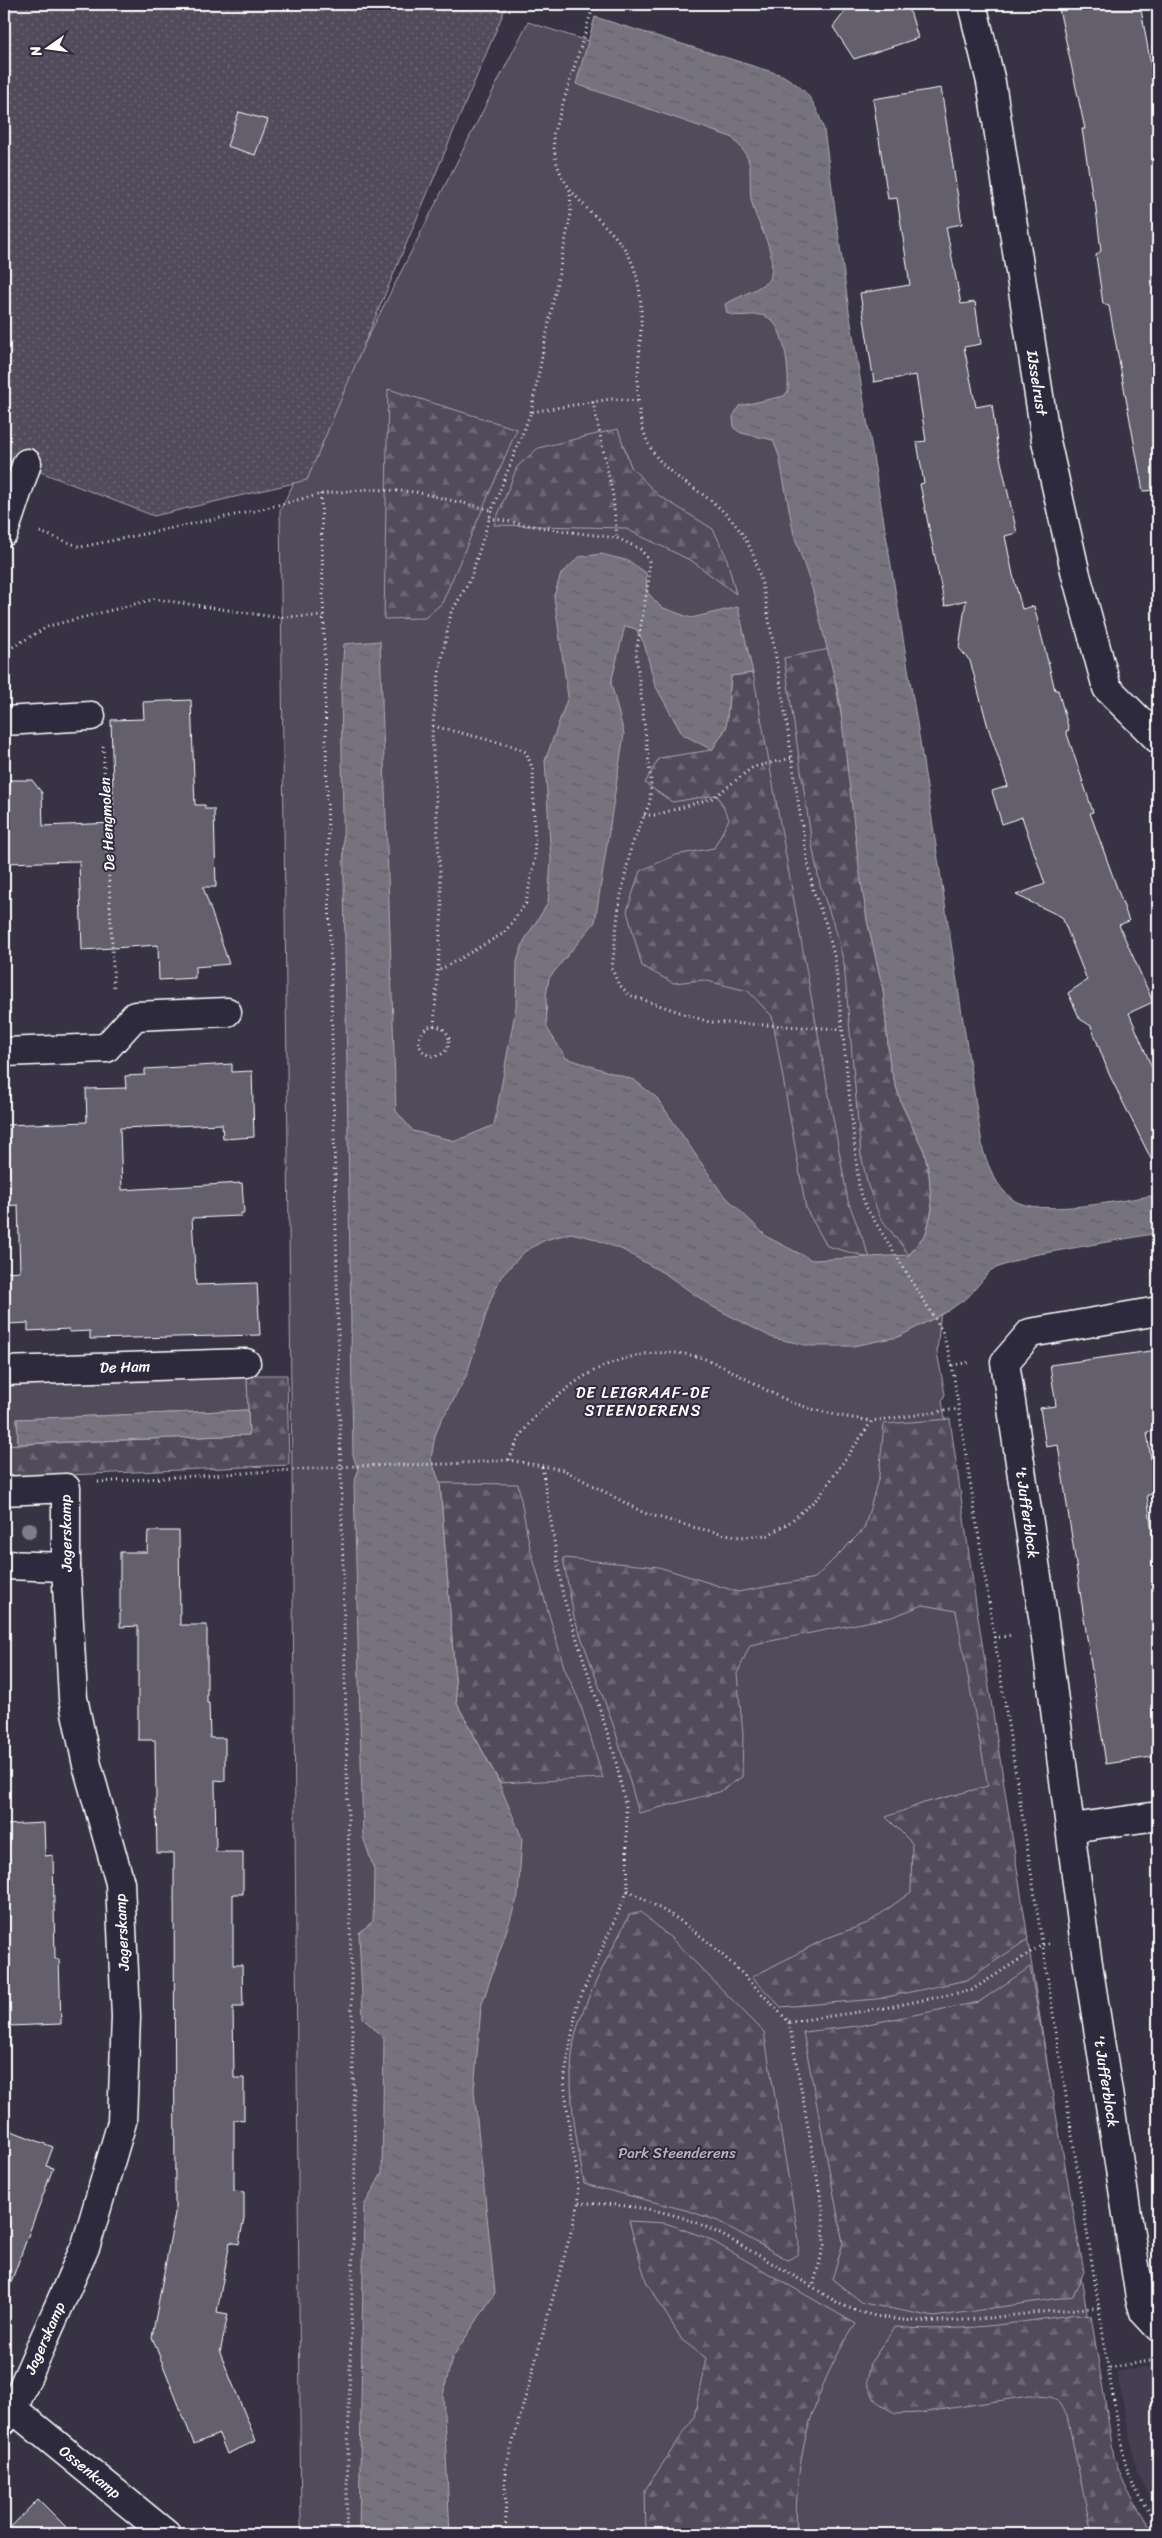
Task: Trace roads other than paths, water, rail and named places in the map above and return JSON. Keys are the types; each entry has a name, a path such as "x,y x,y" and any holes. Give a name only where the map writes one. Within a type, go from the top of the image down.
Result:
{"street":[{"name":"IJsselrust","path":"972,4 990,82 1046,440 1076,575 1107,688 1158,740"},
{"path":"6,526 27,463"},
{"path":"4,720 92,716"},
{"path":"4,1052 106,1048 135,1016 227,1012"},
{"name":"'t Jufferblock","path":"1158,1311 1030,1333 1005,1362 1045,1630 1084,1938 1140,2298 1144,2312 1158,2327"},
{"name":"De Ham","path":"4,1371 246,1363"},
{"name":"Jagerskamp","path":"4,1491 66,1488 66,1567 73,1698 87,1765 120,1883 126,2016 122,2122 86,2245 8,2414"},
{"path":"4,1565 66,1567"},
{"path":"1071,1828 1158,1816"},
{"name":"Ossenkamp","path":"8,2414 166,2534"}],"water":[{"path":"595,17 782,75 804,91 814,104 824,130 849,311 918,729 983,1150 997,1183 1012,1199 1024,1205 1061,1208 1158,1195 1158,1233 1028,1256 991,1270 968,1297 948,1311 898,1337 853,1346 811,1346 773,1338 711,1306 667,1275 623,1250 592,1238 571,1233 545,1240 524,1252 501,1277 491,1299 467,1374 441,1420 435,1436 431,1459 440,1483 457,1704 496,1776 522,1838 518,1896 481,2007 474,2091 495,2293 452,2358 443,2395 450,2534 359,2534 364,2206 382,2173 384,2039 363,2018 359,1933 373,1921 374,1869 363,1837 354,1484 358,1471 353,1455 341,690 344,644 380,641 396,1111 413,1131 456,1141 494,1125 516,1007 517,961 524,941 548,903 551,860 545,761 568,697 554,596 561,574 579,557 601,554 629,561 646,573 647,592 661,607 691,618 738,607 753,673 731,676 726,728 712,750 682,734 655,685 644,643 636,629 625,626 611,683 624,734 595,922 549,978 546,996 547,1028 566,1058 634,1080 657,1098 721,1192 767,1237 812,1260 909,1255 926,1233 932,1209 929,1174 924,1151 902,1105 890,1067 883,989 867,920 859,868 839,696 812,588 794,535 779,456 773,440 741,433 734,428 733,417 739,406 784,396 788,391 788,372 784,347 776,326 769,318 761,315 739,316 727,313 725,304 770,280 772,268 769,247 751,198 748,159 743,150 731,137 576,84"},
{"path":"248,1410 249,1435 18,1444 17,1419"}],"district":[{"name":"DE LEIGRAAF-DE STEENDERENS","path":"643,1401"}],"park label":[{"name":"Park Steenderens","path":"677,2153"}]}
